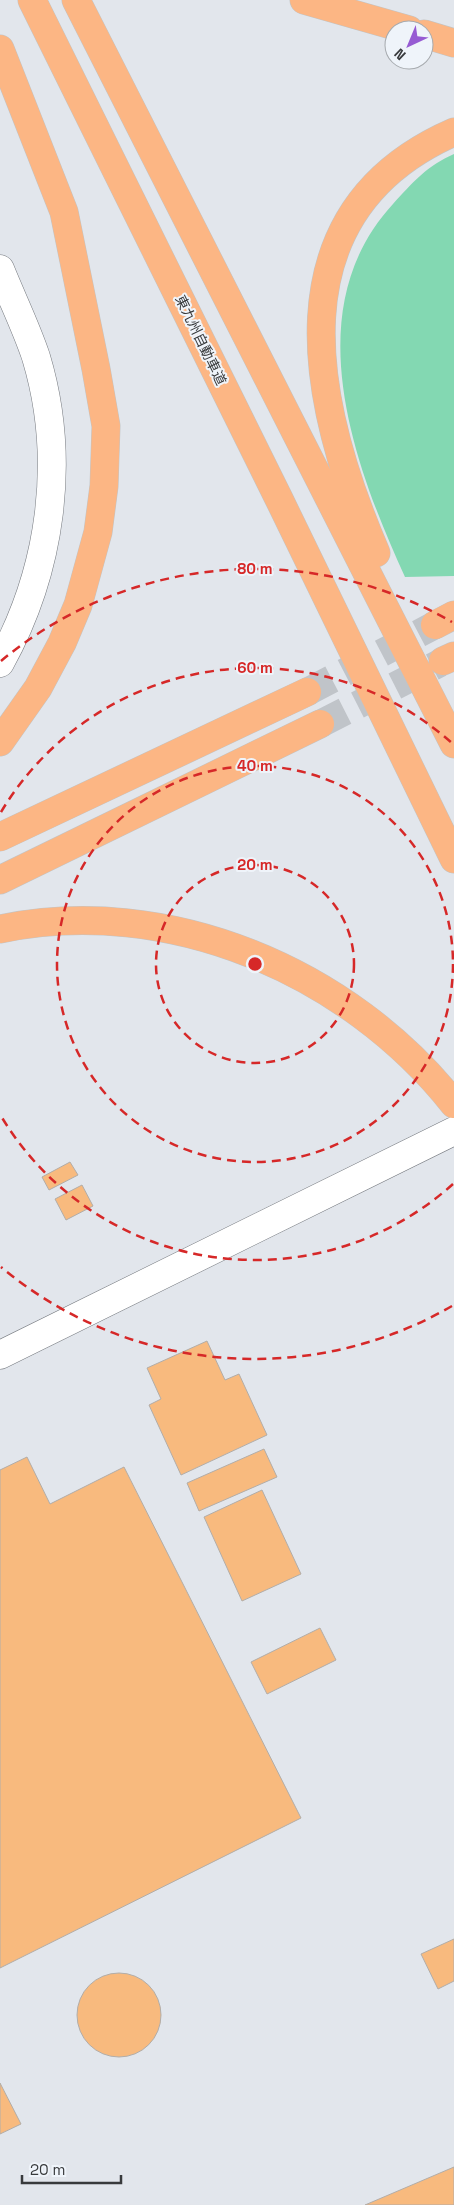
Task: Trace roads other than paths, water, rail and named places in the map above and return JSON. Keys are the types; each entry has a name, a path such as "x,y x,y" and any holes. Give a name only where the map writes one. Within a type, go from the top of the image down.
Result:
{"highway":[{"name":"東九州自動車道","path":"32,0 454,859"},
{"path":"76,0 454,744"},
{"path":"304,0 384,23"},
{"path":"434,37 454,43"},
{"path":"0,49 64,212 106,426 104,486 98,532 78,605 62,643 38,688 0,742"},
{"path":"454,132 427,144 402,160 380,180 360,203 345,228 333,256 326,284 320,350 324,388 339,454 364,525 454,734"},
{"path":"0,837 307,692"},
{"path":"0,880 320,724"},
{"path":"0,928 67,921 118,922 168,929 218,941 266,959 319,986 361,1015 394,1041 432,1077 454,1104"}],"street":[{"path":"0,269 24,324 36,358 44,393 52,465 51,501 38,572 14,639 0,663"},
{"path":"0,1355 454,1131"}],"tunnel":[{"path":"307,692 435,625"},
{"path":"320,724 440,663"}]}
